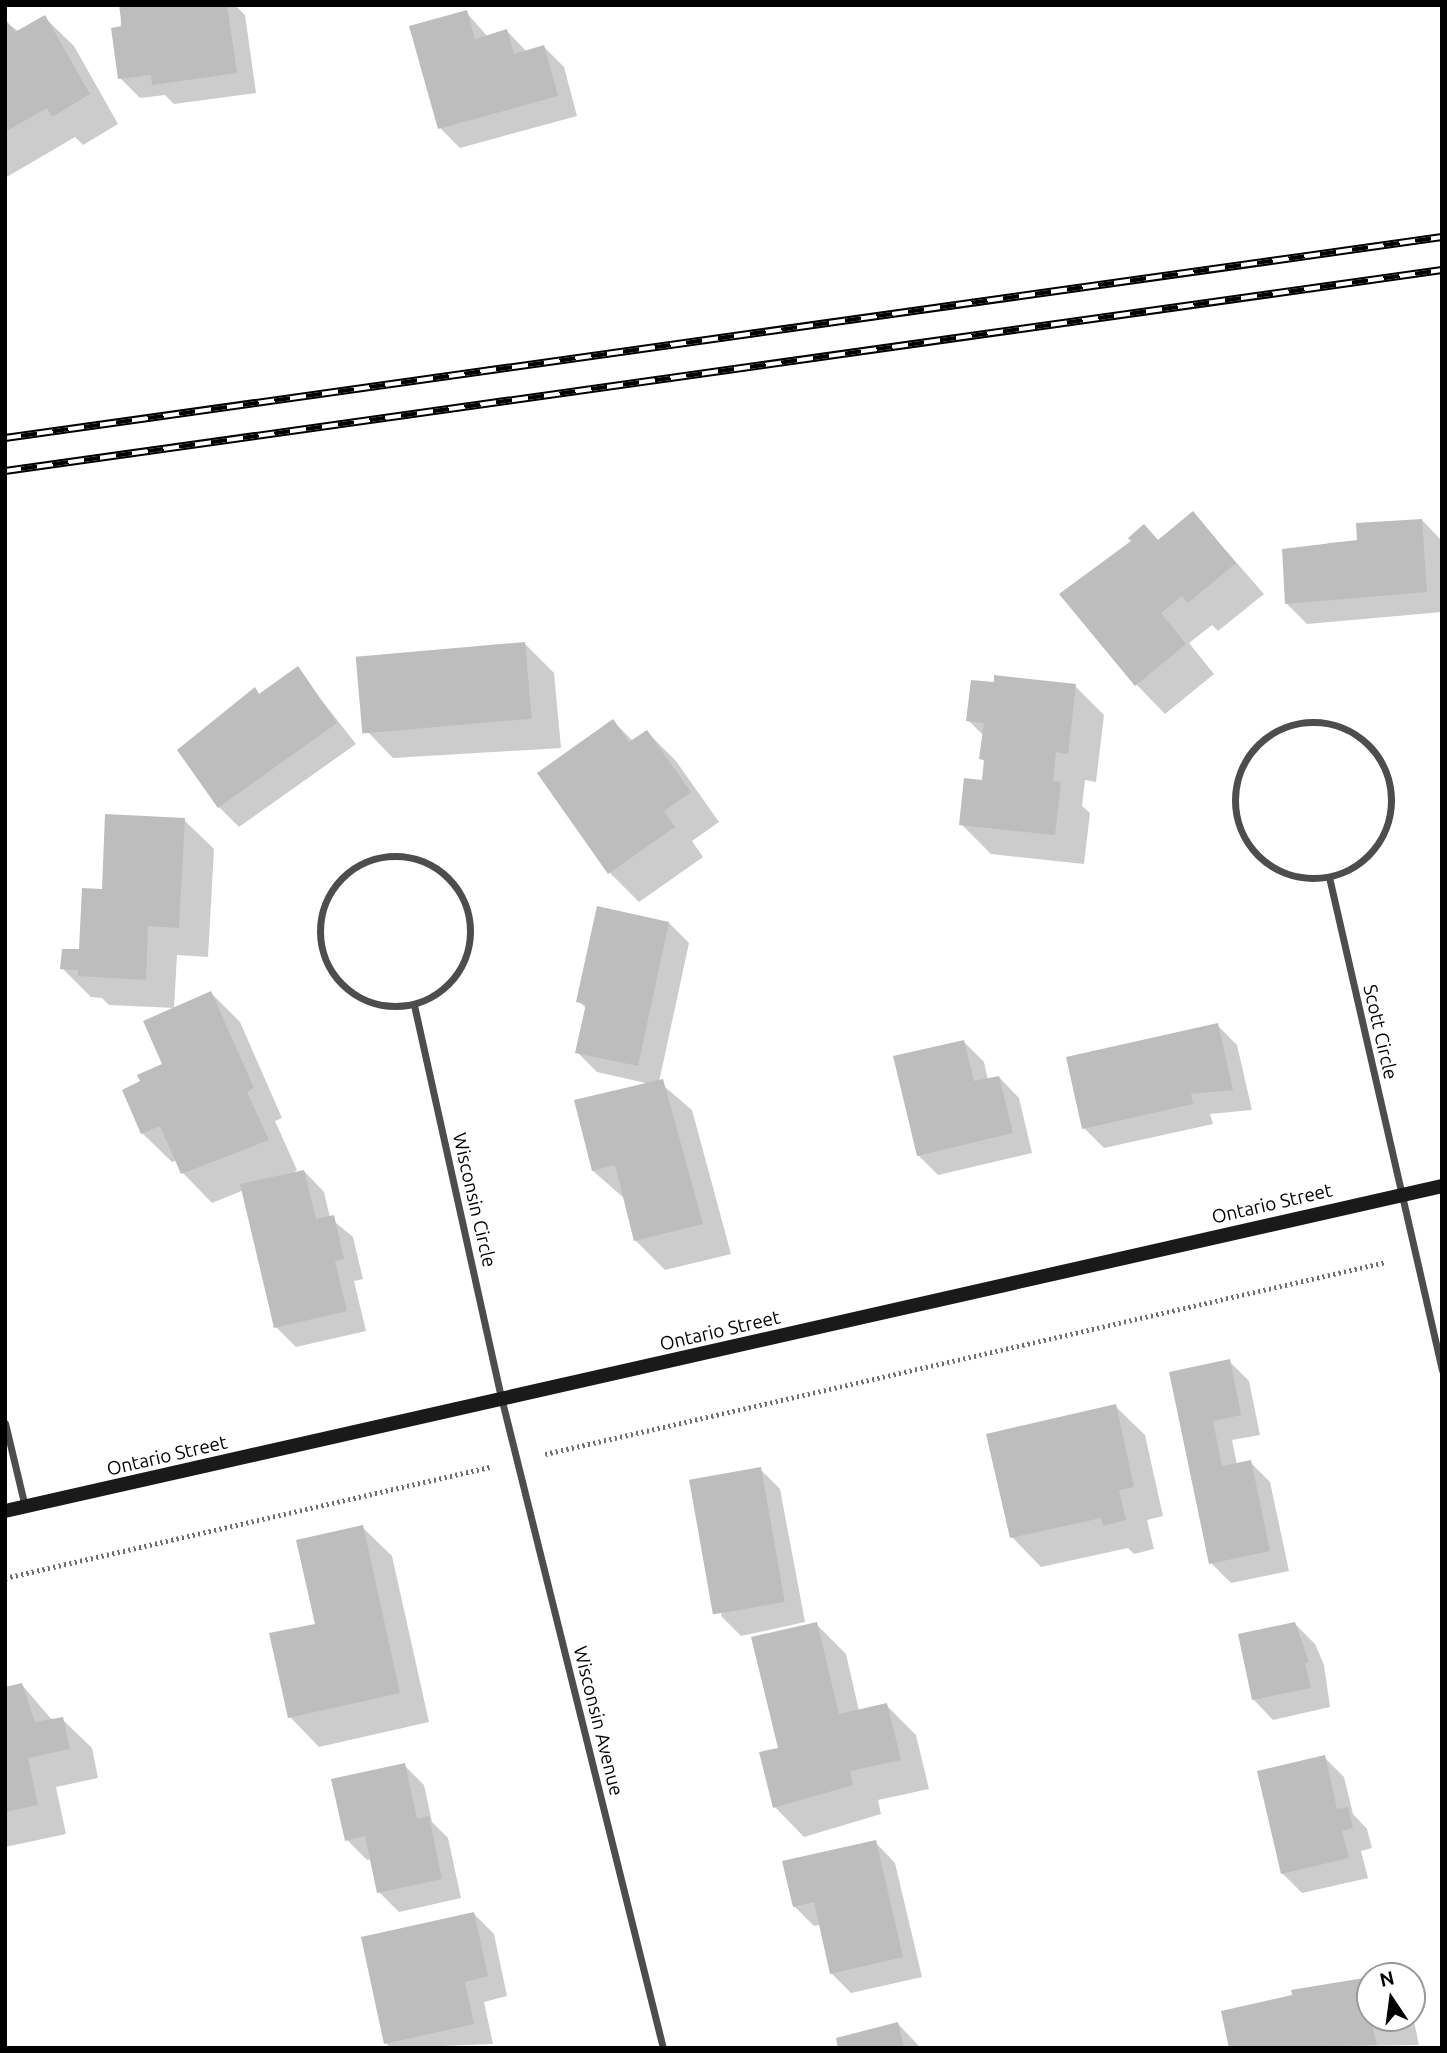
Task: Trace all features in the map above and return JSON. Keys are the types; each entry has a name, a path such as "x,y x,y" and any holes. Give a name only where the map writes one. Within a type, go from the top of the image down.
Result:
{"main road":[{"name":"Ontario Street","path":"5,1511 502,1401 1442,1186"}],"street":[{"path":"1322,721 1348,729 1370,745 1385,768 1392,793 1390,821 1378,845 1359,865 1329,877 1285,874 1263,862 1247,843 1237,820 1234,796 1246,760 1272,734 1294,724 1322,721"},
{"path":"397,855 420,859 442,871 458,889 469,910 472,935 467,958 454,979 436,996 414,1005 388,1007 363,1000 342,985 323,952 321,914 332,889 350,870 373,859 397,855"},
{"name":"Scott Circle","path":"1329,877 1442,1370"},
{"name":"Wisconsin Circle","path":"414,1005 502,1401"},
{"name":"Wisconsin Avenue","path":"502,1401 663,2048"},
{"path":"5,1423 25,1507"}],"path":[{"path":"577,1446 1359,1267"},
{"path":"5,1578 472,1471"}],"building":[{"path":"119,5 227,5 237,73 152,85 151,75 118,79 111,28 122,26"},
{"path":"467,10 475,39 507,29 514,54 544,45 558,96 438,129 409,26"},
{"path":"45,15 90,94 52,117 47,108 5,132 5,19 15,32"},
{"path":"1193,511 1236,563 1188,603 1182,596 1161,613 1186,644 1135,686 1059,594 1131,541 1128,538 1144,524 1158,540"},
{"path":"1422,519 1427,592 1285,604 1282,549 1357,540 1356,523"},
{"path":"525,642 532,719 362,734 356,657"},
{"path":"298,666 337,723 218,808 177,750 255,687 259,694"},
{"path":"994,675 1076,684 1068,754 1056,752 1053,781 1061,782 1055,835 959,825 964,778 982,780 984,760 979,759 984,723 966,721 971,680 994,682"},
{"path":"613,719 629,742 647,730 691,792 664,811 675,827 608,874 537,773"},
{"path":"105,814 185,818 179,928 148,926 146,980 78,976 78,970 60,969 62,949 79,949 82,888 102,889"},
{"path":"597,906 669,922 638,1066 575,1053 586,1004 576,1002"},
{"path":"211,991 254,1088 247,1092 269,1140 181,1174 160,1126 141,1134 122,1090 140,1081 137,1075 162,1064 143,1021"},
{"path":"1218,1023 1233,1090 1191,1094 1193,1104 1082,1129 1066,1057"},
{"path":"964,1040 974,1081 999,1076 1013,1133 917,1156 893,1056"},
{"path":"663,1079 703,1224 634,1241 615,1165 592,1171 574,1100"},
{"path":"304,1170 316,1219 334,1215 344,1259 335,1261 347,1311 274,1328 240,1184"},
{"path":"1230,1359 1241,1415 1213,1421 1222,1466 1251,1460 1270,1551 1209,1564 1169,1372"},
{"path":"1116,1404 1134,1487 1119,1490 1126,1520 1103,1526 1101,1518 1010,1538 986,1434"},
{"path":"761,1467 785,1602 713,1615 689,1480"},
{"path":"363,1525 400,1693 288,1718 269,1633 315,1624 296,1540"},
{"path":"817,1622 839,1714 887,1703 901,1760 850,1771 853,1785 773,1808 759,1752 778,1748 751,1637"},
{"path":"1295,1622 1309,1662 1305,1663 1311,1688 1252,1700 1238,1634"},
{"path":"22,1683 35,1722 63,1717 70,1749 28,1758 38,1805 5,1812 5,1687"},
{"path":"1325,1755 1337,1809 1348,1807 1353,1828 1342,1831 1349,1858 1281,1874 1257,1771"},
{"path":"405,1763 417,1819 429,1816 442,1879 377,1893 365,1836 345,1841 331,1779"},
{"path":"876,1840 903,1957 830,1974 814,1902 793,1907 782,1861"},
{"path":"474,1912 488,1976 465,1982 474,2024 384,2044 361,1937"},
{"path":"1356,1979 1356,2032 1374,2032 1377,2045 1229,2048 1221,2011 1292,1995 1291,1990"},
{"path":"898,2022 904,2048 838,2048 836,2038"}],"railway":[{"path":"5,438 1442,237"},
{"path":"5,471 1442,270"}]}
